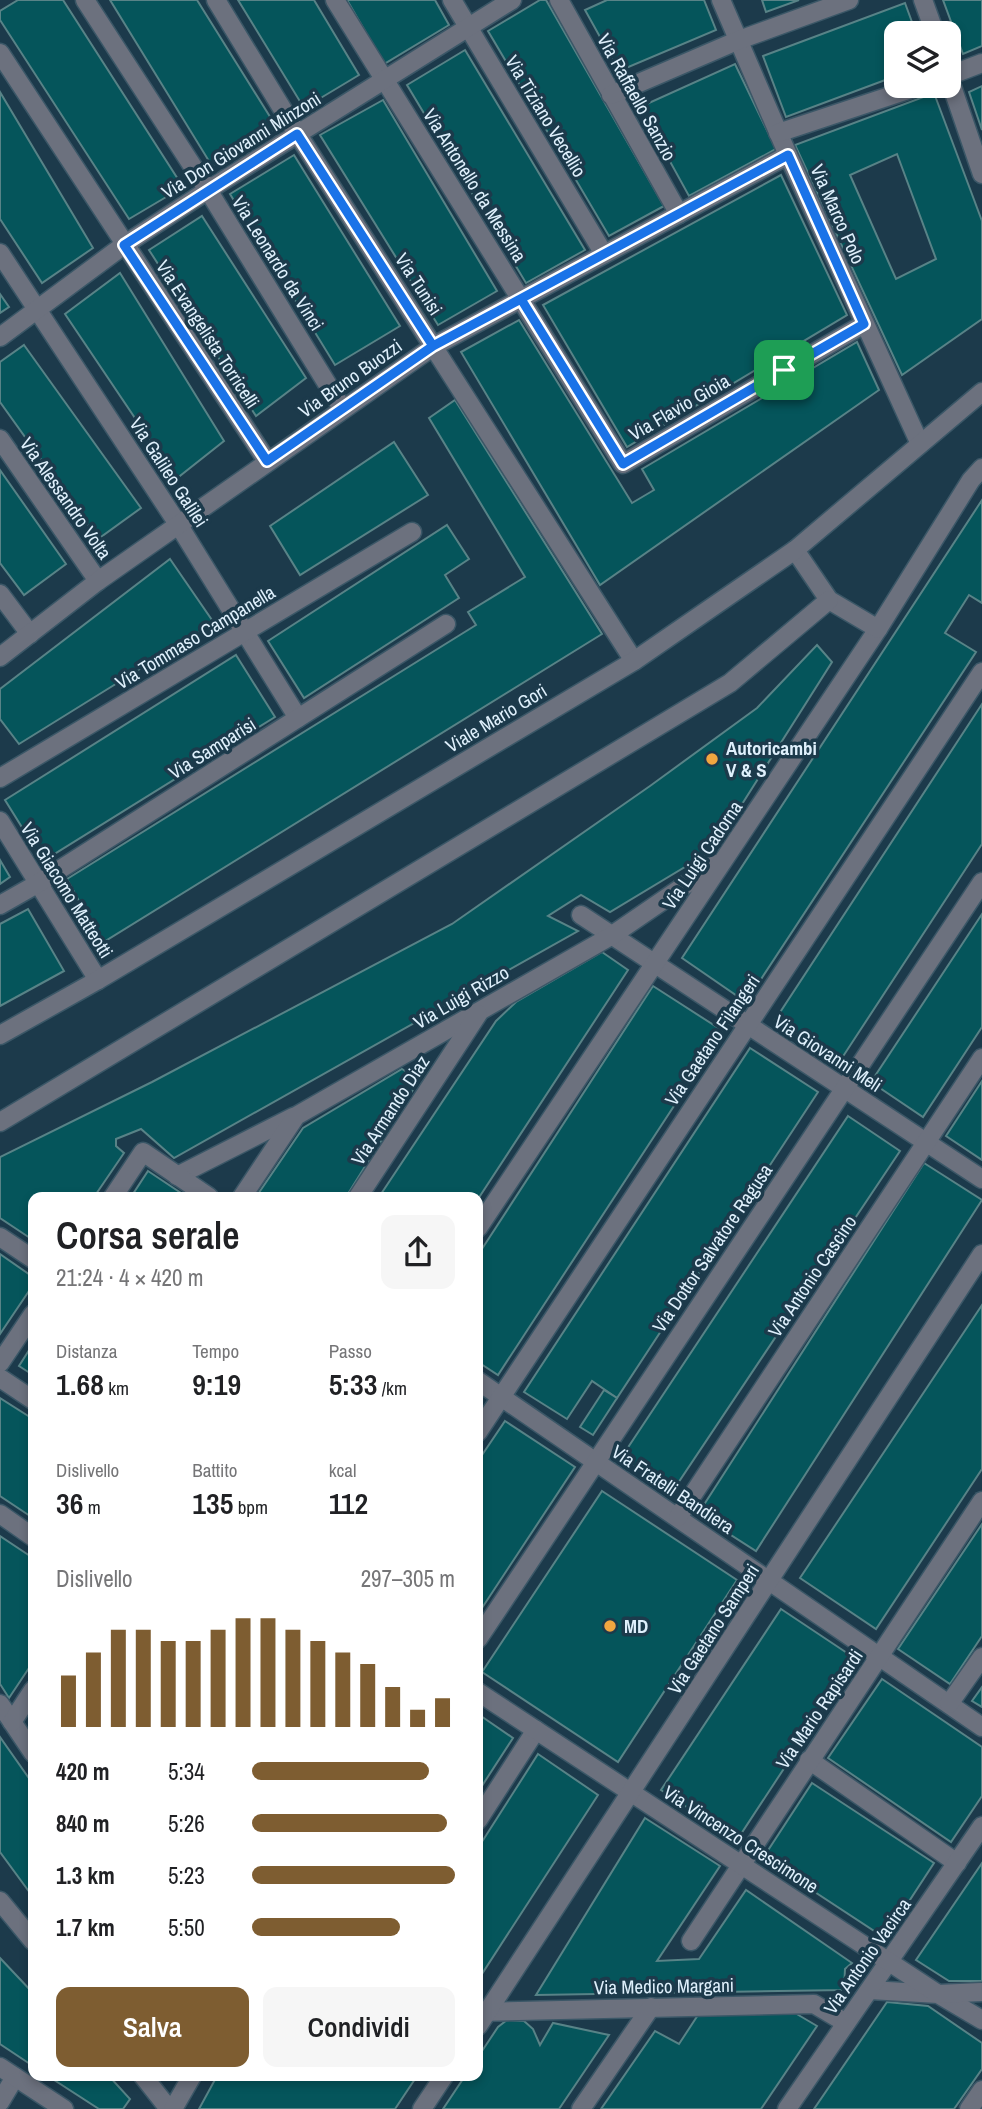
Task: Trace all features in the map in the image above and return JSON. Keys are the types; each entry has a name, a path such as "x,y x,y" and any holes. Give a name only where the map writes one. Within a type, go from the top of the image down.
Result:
{"street":[{"name":"Via Leonardo da Vinci","path":"85,0 208,190 342,408"},
{"name":"Via Tunisi","path":"216,0 297,134 634,661"},
{"name":"Via Antonello da Messina","path":"335,0 623,464"},
{"name":"Via Tiziano Vecellio","path":"452,0 604,254"},
{"name":"Via Don Giovanni Minzoni","path":"0,337 124,245 512,0"},
{"name":"Via Raffaello Sanzio","path":"559,0 679,214"},
{"name":"Via Marco Polo","path":"721,0 778,133 920,444"},
{"path":"611,95 739,40 849,0"},
{"path":"923,0 930,21"},
{"name":"Via Evangelista Torricelli","path":"0,53 267,461"},
{"path":"961,71 982,63"},
{"path":"778,133 884,98"},
{"path":"956,98 982,174"},
{"name":"Via Bruno Buozzi","path":"0,657 98,581 433,346 788,155"},
{"name":"Via Galileo Galilei","path":"0,253 178,524 298,718"},
{"name":"Via Flavio Gioia","path":"623,464 864,324"},
{"name":"Viale Mario Gori","path":"0,1035 634,661 795,550 982,392"},
{"name":"Via Alessandro Volta","path":"0,439 98,581"},
{"name":"Via Luigi Cadorna","path":"483,1221 878,629 971,480 982,468"},
{"name":"Via Tommaso Campanella","path":"0,778 412,532"},
{"path":"795,550 829,600 878,629"},
{"path":"0,594 30,634"},
{"path":"0,1122 730,683 829,600"},
{"name":"Via Samparisi","path":"0,905 446,624"},
{"name":"Via Gaetano Filangeri","path":"483,1424 982,672"},
{"name":"Via Giacomo Matteotti","path":"0,821 97,980"},
{"name":"Via Luigi Rizzo","path":"245,1192 296,1116 611,936 726,857"},
{"name":"Via Dottor Salvatore Ragusa","path":"483,1631 982,882"},
{"name":"Via Giovanni Meli","path":"581,915 982,1179"},
{"name":"Via Armando Diaz","path":"361,1192 480,1011"},
{"name":"Via Antonio Cascino","path":"678,1517 982,1058"},
{"path":"177,1176 296,1116"},
{"path":"116,1192 143,1152 201,1192"},
{"path":"0,1237 28,1256"},
{"name":"Via Gaetano Samperi","path":"483,2014 631,1794 982,1254"},
{"path":"0,1363 28,1321"},
{"path":"0,1378 28,1397"},
{"name":"Via Fratelli Bandiera","path":"483,1384 982,1727"},
{"name":"Via Mario Rapisardi","path":"691,1941 982,1501"},
{"path":"0,1514 28,1534"},
{"path":"949,1704 982,1657"},
{"name":"Via Vincenzo Crescimone","path":"483,1695 938,1994 982,2020"},
{"path":"12,1722 28,1698"},
{"path":"0,1704 28,1746"},
{"path":"483,1812 536,1730"},
{"path":"809,1760 957,1863"},
{"name":"Via Antonio Vacirca","path":"787,2109 982,1826"},
{"path":"0,1901 28,1935"},
{"path":"870,1990 938,1994 982,1992"},
{"name":"Via Medico Margani","path":"483,2017 651,2007 814,2004 846,2023"},
{"path":"581,2109 651,2007"},
{"path":"0,2102 7,2072 64,2109"},
{"path":"147,2081 171,2109 189,2081"},
{"path":"422,2109 441,2081"},
{"path":"969,2109 982,2090"}],"building":[{"path":"18,0 63,0 183,187 129,219 0,20 0,11"},
{"path":"110,0 197,0 277,128 212,166"},
{"path":"238,0 314,0 359,75 304,108"},
{"path":"347,0 435,0 449,25 384,64"},
{"path":"540,0 546,0 664,206 609,236 488,31"},
{"path":"607,0 704,0 716,30 619,71 585,10"},
{"path":"762,0 799,0 766,12"},
{"path":"943,0 982,0 982,46 963,54 961,21 951,21"},
{"path":"905,3 912,21 884,21 884,80 786,117 763,56"},
{"path":"465,50 585,250 526,283 407,85"},
{"path":"735,64 776,149 689,196 640,107"},
{"path":"982,86 982,130 969,92"},
{"path":"0,92 93,248 42,283 0,219"},
{"path":"921,98 936,98 982,221 982,319 902,375 795,145","holes":["897,154 936,259 896,279 850,175"]},
{"path":"383,100 497,291 438,325 320,135"},
{"path":"294,155 400,326 335,365 230,194"},
{"path":"781,175 847,315 627,447 543,305"},
{"path":"202,216 306,378 256,416 149,250"},
{"path":"120,273 224,441 176,479 65,314"},
{"path":"0,294 9,307 0,313"},
{"path":"519,320 632,503 654,490 642,469 857,342 879,390 600,585 461,352"},
{"path":"24,345 141,508 98,539 0,402 0,362"},
{"path":"455,400 602,634 102,943 67,879 476,625 468,612 525,577 429,418"},
{"path":"394,442 428,495 300,575 270,526"},
{"path":"0,470 66,564 24,595 0,563"},
{"path":"982,500 982,603 969,595 945,633 976,652 746,1002 682,958"},
{"path":"447,525 469,559 445,575 459,598 304,698 268,641"},
{"path":"170,559 214,623 19,744 0,719 0,689"},
{"path":"817,645 832,662 713,850 610,912 581,895 548,916 578,931 174,1158 141,1129 116,1139 116,1146 124,1153 97,1192 28,1192 28,1237 0,1218 0,1157 152,1082 452,924 757,708"},
{"path":"236,655 275,717 43,861 5,800"},
{"path":"982,704 982,844 840,1061 775,1020"},
{"path":"0,860 10,877 0,884"},
{"path":"28,909 64,971 0,1006 0,924"},
{"path":"982,914 982,1027 923,1117 871,1082"},
{"path":"602,952 628,970 483,1192 382,1192 496,1021 516,1002"},
{"path":"653,986 723,1031 498,1375 483,1365 483,1247"},
{"path":"750,1048 818,1092 617,1398 592,1381 567,1419 524,1392"},
{"path":"402,1069 419,1080 349,1192 259,1192 303,1128"},
{"path":"982,1081 982,1160 946,1136"},
{"path":"848,1116 900,1151 672,1492 621,1458"},
{"path":"924,1163 982,1200 756,1551 698,1514"},
{"path":"148,1171 180,1192 134,1192"},
{"path":"0,1254 28,1274 28,1292 0,1334"},
{"path":"982,1305 982,1469 876,1629 800,1578"},
{"path":"28,1352 28,1372 19,1366"},
{"path":"604,1390 617,1398 593,1435 580,1427"},
{"path":"0,1398 28,1416 28,1515 0,1496"},
{"path":"505,1421 575,1467 483,1606 483,1454"},
{"name":"MD","path":"602,1491 737,1580 618,1762 483,1670"},
{"path":"982,1524 982,1636 950,1684 898,1649"},
{"path":"0,1536 28,1555 28,1670 9,1698 0,1684"},
{"path":"781,1609 856,1659 737,1840 661,1790"},
{"path":"882,1679 982,1747 982,1796 951,1842 828,1758"},
{"path":"982,1687 982,1707 972,1701"},
{"path":"483,1717 513,1738 483,1784"},
{"path":"0,1737 28,1777 28,1890 0,1852"},
{"path":"538,1754 598,1795 483,1972 483,1840"},
{"path":"812,1783 934,1863 885,1938 763,1858"},
{"path":"645,1818 720,1866 657,1961 699,1959 746,1890 852,1963 845,1969 844,1990 536,1995"},
{"path":"982,1863 982,1981 949,1981 916,1960"},
{"path":"0,1958 28,1988 28,2063 0,2044"},
{"path":"887,2002 928,2006 982,2043 982,2069 954,2109 814,2109"},
{"path":"795,2013 817,2026 761,2109 601,2109 655,2031 679,2044 698,2015"},
{"path":"507,2020 524,2021 533,2029 540,2045 553,2023 609,2035 559,2109 443,2109 462,2081 483,2081 483,2050 498,2027"},
{"path":"56,2081 114,2081 130,2099 123,2109 99,2109"},
{"path":"214,2081 414,2081 395,2109 199,2109"}],"place":[{"name":"Autoricambi V & S","path":"712,759"},
{"name":"MD","path":"610,1626"}],"route":[{"path":"784,370 623,464 521,299 433,346 267,461 124,245 297,134 433,346 788,155 864,324 784,370"}]}
